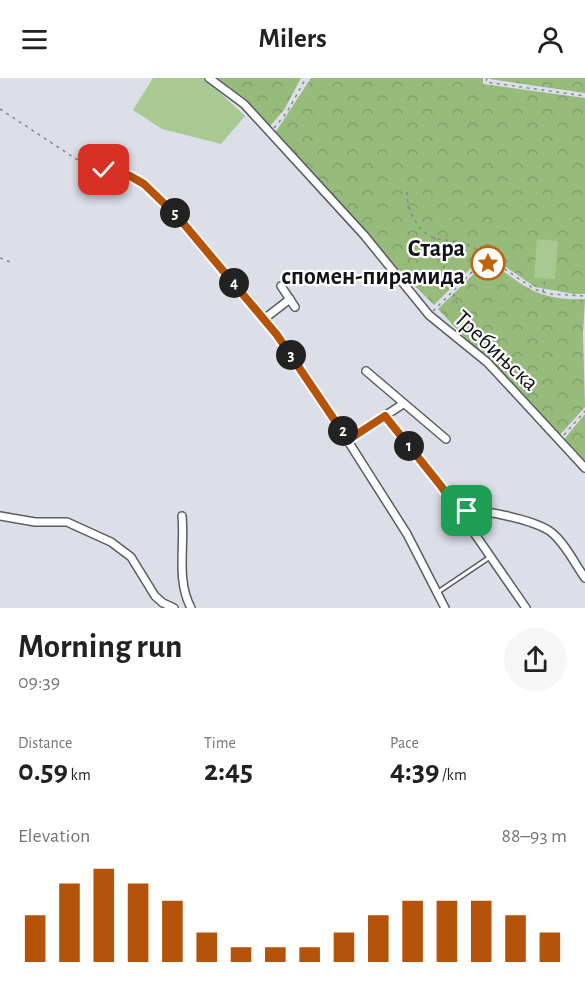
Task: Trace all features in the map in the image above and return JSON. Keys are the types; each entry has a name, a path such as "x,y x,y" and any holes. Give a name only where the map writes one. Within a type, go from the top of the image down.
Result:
{"street":[{"name":"Требињска","path":"210,78 244,104 364,236 429,315 488,363 585,468"},
{"path":"202,248 264,319 348,440 407,534 445,608"},
{"path":"281,286 295,307"},
{"path":"264,319 290,299"},
{"path":"366,371 446,439"},
{"path":"348,440 403,404"},
{"path":"385,416 441,486 526,608"},
{"path":"460,513 472,510 541,526 557,538 585,578"},
{"path":"0,516 35,522 67,522 111,542 132,556 160,601 174,608"},
{"path":"182,516 182,577 186,599 192,608"}],"lane":[{"path":"438,592 490,557"}],"path":[{"path":"271,133 287,112 306,78"},
{"path":"487,78 486,82 585,96"},
{"path":"0,109 76,159 130,176 144,184 178,217 202,248"},
{"path":"407,192 406,203 411,214 424,231 434,237 469,245 534,289 573,297 585,296"},
{"path":"434,237 452,291 467,328 477,345"},
{"path":"429,315 487,257"},
{"path":"0,258 13,263"},
{"path":"543,292 545,279"},
{"path":"559,440 585,411"}],"green space":[{"path":"153,78 204,78 245,116 221,144 162,129 133,110"},
{"path":"217,78 301,78 284,110 270,126 246,99"},
{"path":"311,78 483,78 483,84 585,98 585,294 535,287 486,253 434,305 376,247 275,133"},
{"path":"585,78 585,93 490,79"},
{"path":"537,239 558,241 555,279 534,278"},
{"path":"488,260 532,290 555,297 585,299 583,333 585,407 558,437 438,309"},
{"path":"585,414 585,468 562,442"}],"place":[{"name":"Стара спомен-пирамида","path":"488,263"}],"route":[{"path":"104,170 130,176 144,184 178,217 277,335 348,440 385,416 460,513 467,511"}]}
